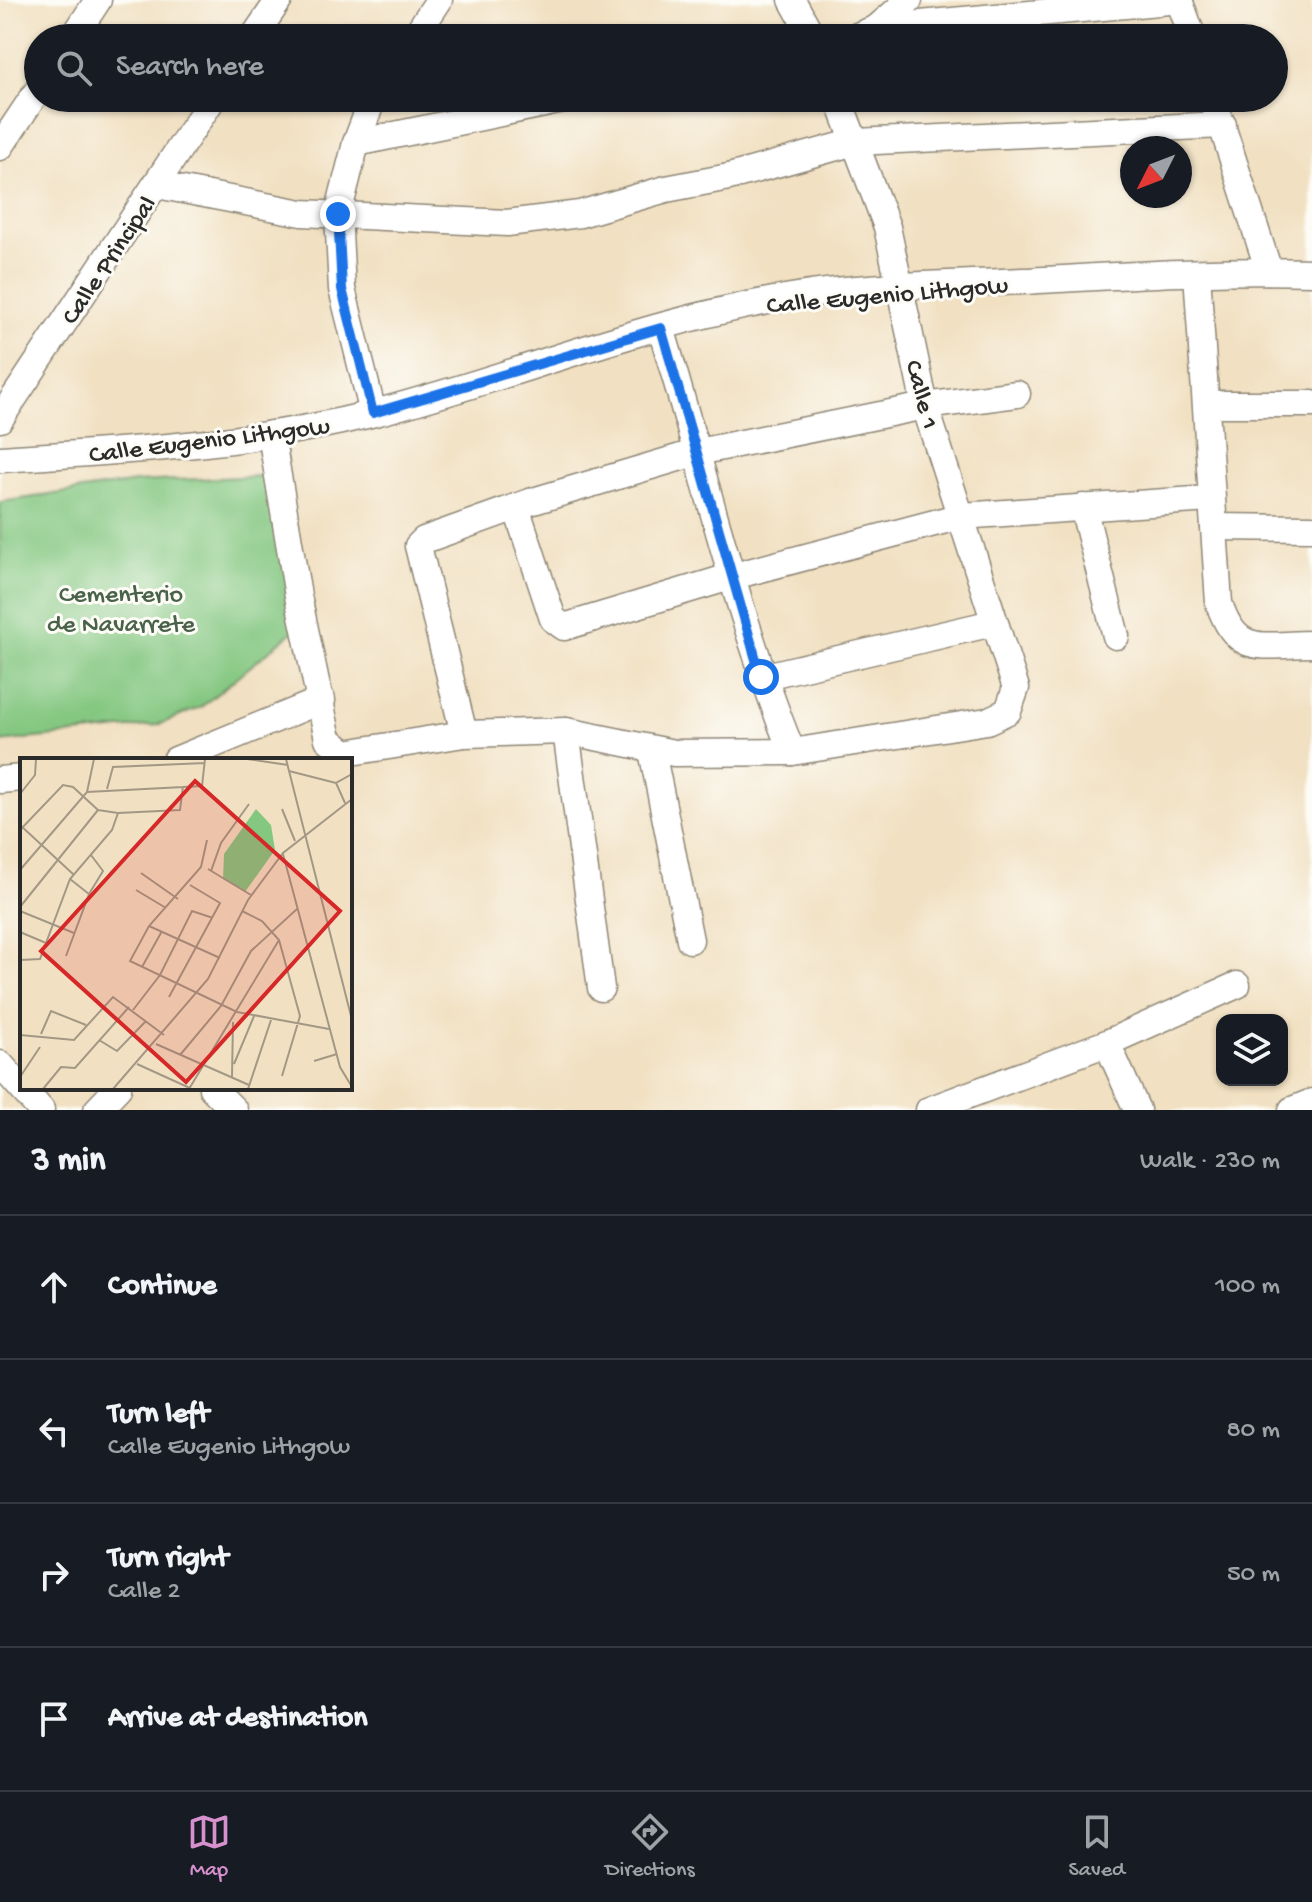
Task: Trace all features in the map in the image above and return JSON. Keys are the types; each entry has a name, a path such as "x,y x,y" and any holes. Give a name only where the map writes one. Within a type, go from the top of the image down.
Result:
{"street":[{"path":"82,24 98,0"},
{"path":"263,24 279,0"},
{"path":"423,24 439,0"},
{"path":"792,0 805,24"},
{"path":"882,24 909,0"},
{"path":"920,24 1180,0 1188,24"},
{"path":"0,147 24,111"},
{"name":"Calle Principal","path":"0,419 204,112"},
{"path":"368,112 356,143 338,214 342,289 373,413"},
{"path":"356,143 505,112"},
{"name":"Calle 1","path":"792,752 999,718 1008,711 1016,688 925,406 887,227 843,112"},
{"path":"1218,112 1269,271"},
{"path":"157,185 302,213 507,223 580,214 666,189 729,177 855,142 1223,125"},
{"name":"Calle Eugenio Lithgow","path":"0,459 166,449 271,434 373,413 661,328 791,297 898,287 1197,273 1312,272"},
{"path":"1197,273 1219,603 1229,631 1244,642 1312,644"},
{"path":"271,434 298,596 328,739 340,757 464,734 566,731 652,751 792,752 761,677 730,577 698,452 661,328"},
{"path":"464,734 418,546 424,540 516,507 698,452 925,406 1017,394"},
{"path":"1207,404 1312,404"},
{"path":"516,507 553,619 564,627 730,577 961,516 1210,499"},
{"path":"1083,507 1116,636"},
{"path":"1214,527 1312,528"},
{"path":"761,677 993,623"},
{"path":"181,758 322,700"},
{"path":"566,731 601,988"},
{"path":"652,751 690,940"},
{"path":"0,780 20,778"},
{"path":"929,1110 1107,1043 1237,985"},
{"path":"1107,1043 1137,1110"},
{"path":"0,1064 20,1086"},
{"path":"23,1090 41,1110"},
{"path":"97,1110 116,1090"},
{"path":"214,1090 234,1110"},
{"path":"1292,1110 1312,1102"}],"green space":[{"name":"Cementerio de Navarrete","path":"284,475 313,615 201,707 158,725 0,742 0,502 136,482"}],"route":[{"path":"338,214 342,289 373,413 661,328 761,677"}]}
